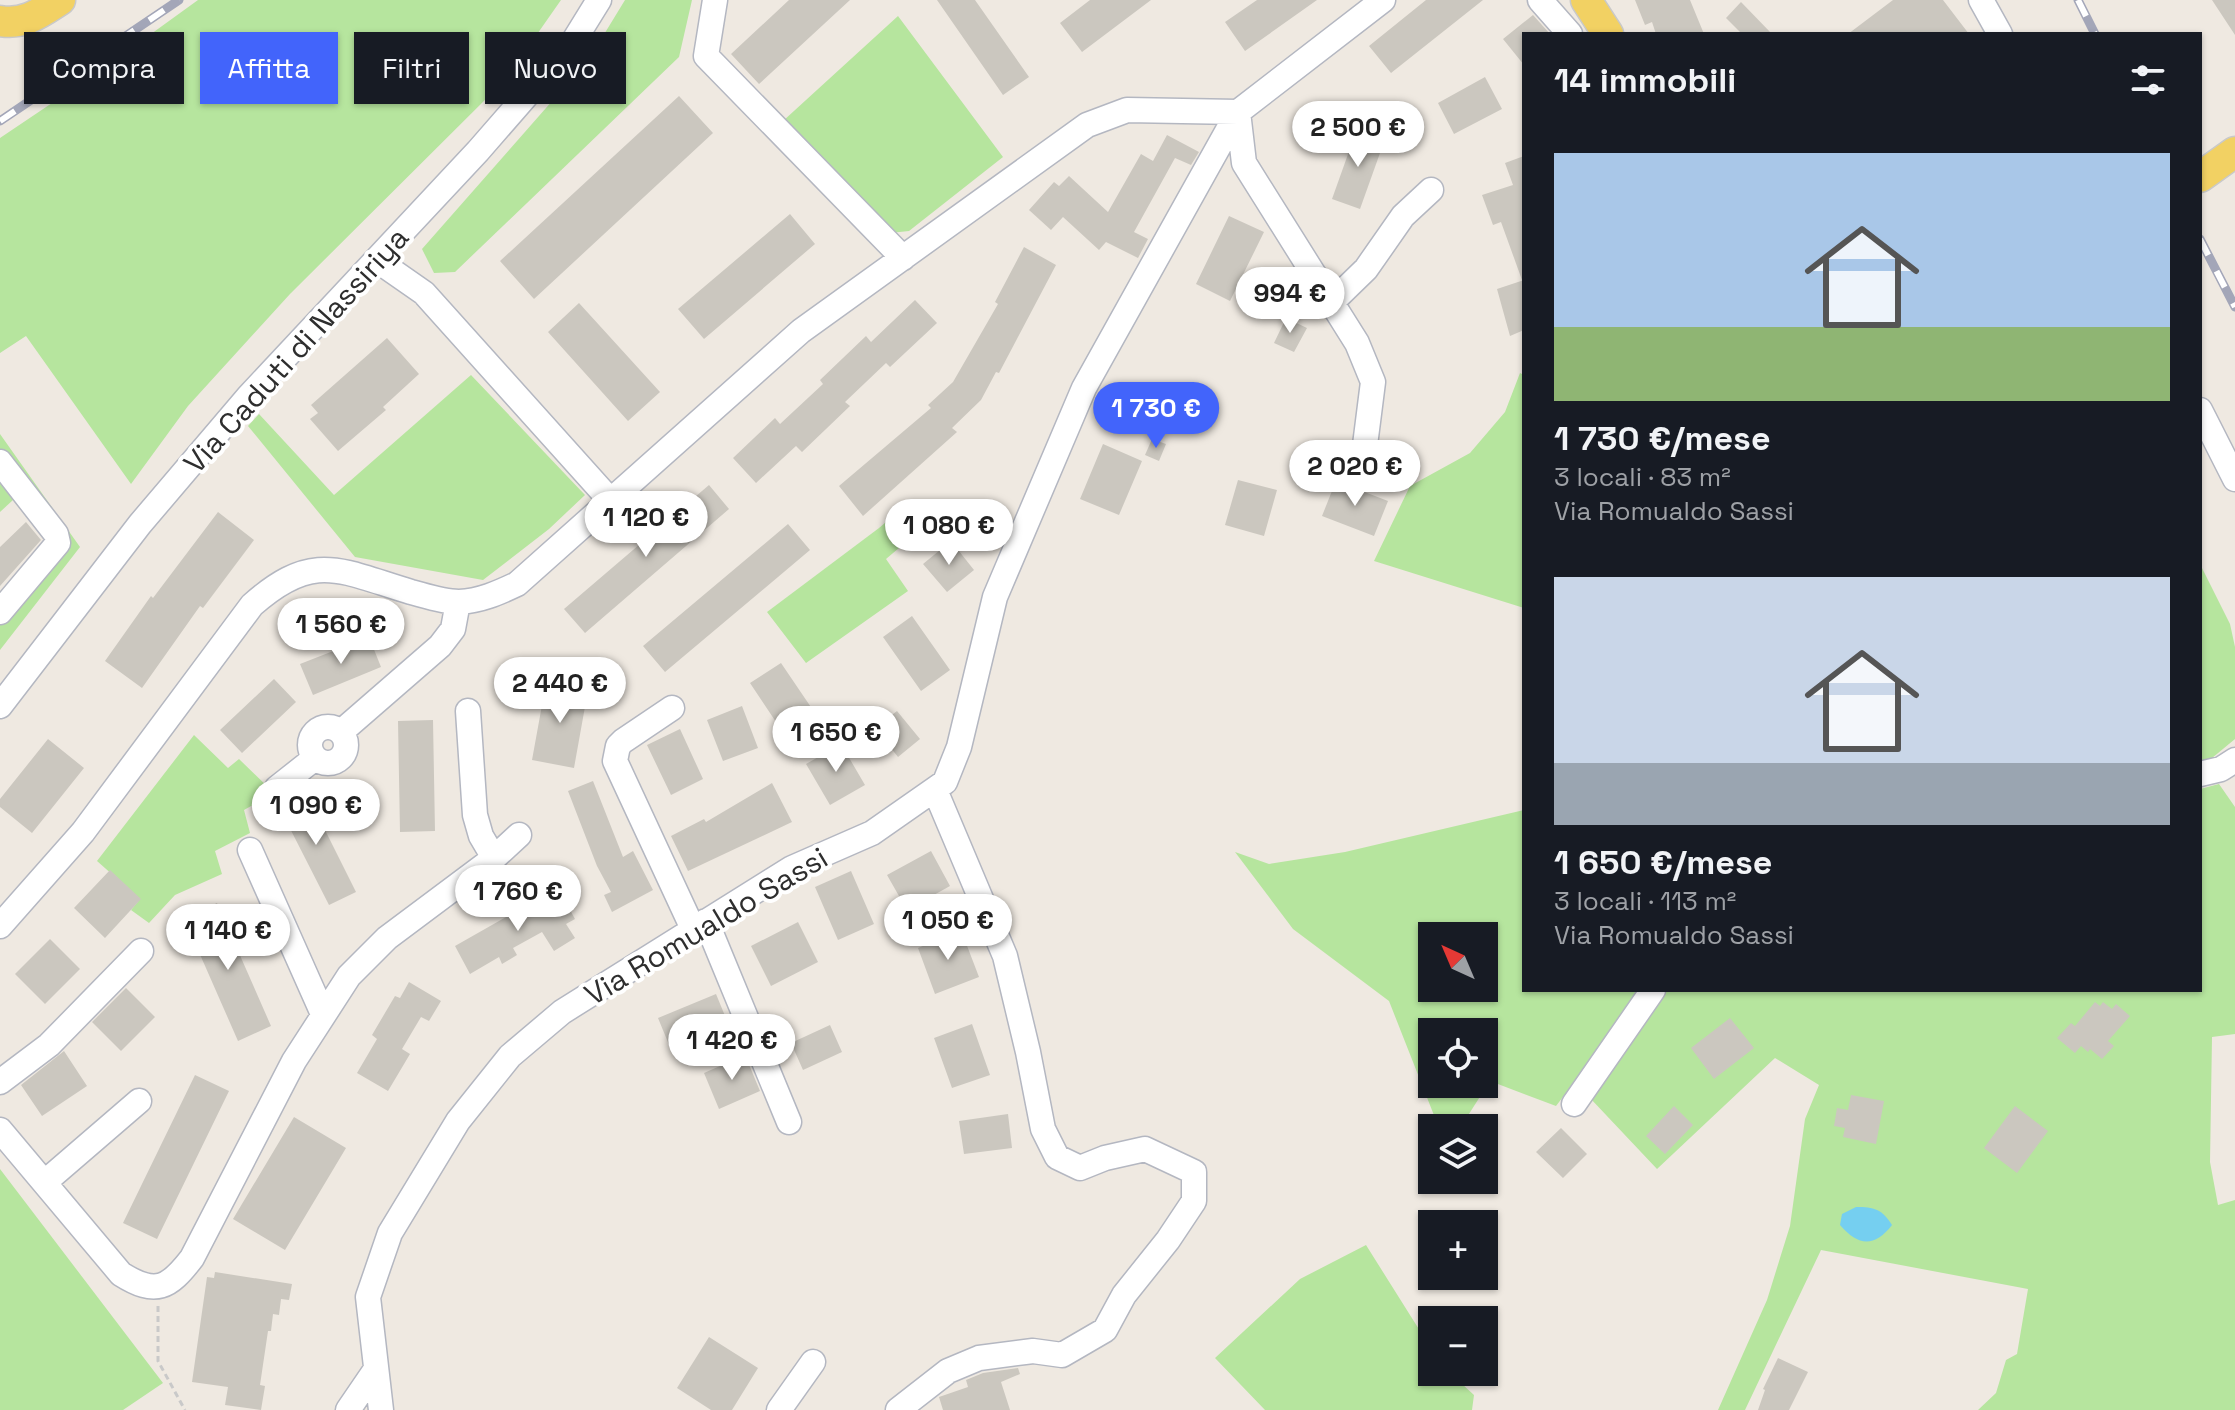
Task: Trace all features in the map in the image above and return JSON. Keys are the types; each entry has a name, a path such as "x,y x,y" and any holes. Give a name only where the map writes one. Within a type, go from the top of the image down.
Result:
{"main road":[{"path":"0,21 32,19 60,0"},
{"path":"1586,0 1607,32"},
{"path":"2202,176 2235,152"}],"street":[{"name":"Via Caduti di Nassiriya","path":"0,706 160,501 248,397 378,261 573,42 599,0"},
{"path":"715,0 706,56 903,258"},
{"name":"Via Romualdo Sassi","path":"381,1410 368,1297 390,1233 458,1121 510,1056 562,1012 792,868 872,833 945,782 959,747 995,597 1084,388 1238,112 1383,0"},
{"path":"1540,0 1568,32"},
{"path":"1981,0 1999,32"},
{"path":"0,926 83,832 252,605 276,584 301,572 332,569 432,598 458,602 488,598 517,584 801,331 1087,125 1127,110 1238,112 1244,163 1357,343 1373,382 1364,453"},
{"path":"1331,303 1366,269 1403,216 1431,190"},
{"path":"378,261 424,293 610,500"},
{"path":"2202,414 2235,479"},
{"path":"0,462 56,534 58,543 0,612"},
{"path":"277,788 315,758 309,745 315,732 328,726 341,732 440,646 453,629 458,602"},
{"path":"672,708 623,741 618,746 615,761 700,925 789,1122"},
{"path":"468,711 475,815 481,836 494,858"},
{"path":"2202,774 2221,769 2235,760"},
{"path":"898,1410 948,1371 979,1358 1033,1351 1062,1355 1105,1330 1124,1295 1168,1240 1194,1201 1194,1172 1145,1149 1105,1158 1080,1168 1057,1157 1043,1129 1005,956 935,790"},
{"path":"0,1130 121,1274 137,1284 158,1287 176,1279 192,1258 294,1061 349,976 387,938 494,858 519,835"},
{"path":"250,850 323,1014"},
{"path":"0,1082 49,1045 141,951"},
{"path":"1574,1104 1652,992"},
{"path":"45,1182 139,1101"},
{"path":"779,1410 813,1362"},
{"path":"348,1410 376,1369"}],"path":[{"path":"158,1287 158,1361 185,1410"}],"green space":[{"path":"198,0 561,0 539,32 485,32 485,100 290,294 188,406 131,484 26,336 0,353 0,138 51,104 184,104 184,32 154,32"},
{"path":"625,0 692,0 679,57 455,272 434,273 422,249 549,104 626,104 626,32 605,32"},
{"path":"898,16 1003,157 909,231 890,233 783,121"},
{"path":"1520,373 1522,607 1374,561 1410,486 1470,453 1505,412"},
{"path":"471,375 585,495 549,529 483,580 355,557 248,426 259,414 334,495"},
{"path":"0,434 80,547 0,650 0,623 61,549 26,488 0,512"},
{"path":"913,499 932,520 886,559 908,591 806,663 767,612"},
{"path":"2202,568 2230,624 2235,647 2235,739 2202,766"},
{"path":"194,735 228,768 239,759 274,793 244,810 250,833 215,851 222,874 175,895 149,923 131,910 140,899 97,861"},
{"path":"2219,784 2235,807 2235,1034 2212,1037 2210,1162 2218,1205 2235,1200 2235,1410 1978,1410 1996,1393 2006,1360 2017,1354 2028,1289 1821,1250 1745,1410 1718,1410 1767,1300 1790,1226 1805,1119 1819,1085 1775,1058 1657,1169 1590,1098 1663,992 2202,992 2202,788"},
{"path":"1522,810 1522,992 1643,992 1556,1106 1498,1084 1498,1018 1418,1018 1418,1075 1389,1001 1293,929 1235,852 1269,864 1345,852"},
{"path":"1427,1098 1479,1098 1469,1114 1433,1114"},
{"path":"0,1169 163,1383 123,1410 0,1410"},
{"path":"1366,1245 1418,1328 1418,1386 1464,1386 1474,1395 1472,1410 1265,1410 1215,1358 1300,1279"}],"water":[{"path":"1856,1207 1877,1210 1892,1225 1872,1241 1853,1237 1840,1225 1842,1214"}],"building":[{"path":"789,0 850,0 759,84 731,54"},
{"path":"937,0 975,0 1029,77 1003,95"},
{"path":"1090,0 1151,0 1082,52 1060,23"},
{"path":"1257,0 1317,0 1245,51 1225,22"},
{"path":"1426,0 1483,0 1391,73 1369,46"},
{"path":"1635,0 1690,0 1703,32 1655,32 1652,22 1645,25"},
{"path":"1893,0 1943,0 1967,32 1851,32"},
{"path":"2212,0 2235,0 2235,35"},
{"path":"1741,2 1770,32 1740,32 1726,18"},
{"path":"1533,15 1548,32 1522,32 1522,63 1503,39"},
{"path":"1485,77 1502,109 1454,134 1438,103"},
{"path":"679,96 713,133 534,299 500,261"},
{"path":"1357,129 1385,139 1360,209 1332,199"},
{"path":"1167,135 1199,152 1191,165 1175,158 1134,232 1148,239 1138,258 1106,242 1099,250 1063,217 1051,230 1029,210 1054,182 1059,186 1069,176 1108,212 1141,154 1153,161"},
{"path":"1522,157 1522,280 1501,222 1493,225 1482,195 1513,185 1505,163"},
{"path":"790,214 815,244 704,339 678,309"},
{"path":"1229,216 1264,232 1230,301 1196,284"},
{"path":"1024,247 1056,265 999,373 996,372 981,400 952,428 957,432 863,516 839,486 931,408 928,405 953,382 998,304 995,302"},
{"path":"1522,281 1522,331 1510,336 1497,289"},
{"path":"915,300 937,323 890,367 886,363 845,402 850,406 802,452 796,446 756,483 733,458 775,418 780,424 823,384 820,380 866,336 871,342"},
{"path":"579,303 660,392 628,421 548,332"},
{"path":"1286,318 1307,328 1294,352 1274,343"},
{"path":"387,338 419,374 383,407 386,410 338,451 310,419 318,413 311,405"},
{"path":"1152,439 1166,444 1159,461 1145,455"},
{"path":"1103,444 1142,461 1119,515 1080,499"},
{"path":"1238,480 1277,490 1264,536 1225,525"},
{"path":"1336,481 1388,501 1374,536 1322,516"},
{"path":"709,485 729,509 585,633 564,609"},
{"path":"218,512 254,540 203,608 200,606 142,688 105,661 151,596 153,598"},
{"path":"26,522 41,540 0,586 0,547"},
{"path":"788,524 810,550 665,672 643,646"},
{"path":"951,541 974,570 947,592 923,564"},
{"path":"912,616 950,670 921,691 883,637"},
{"path":"369,637 381,667 313,695 300,664"},
{"path":"781,663 819,719 788,740 750,683"},
{"path":"274,679 296,702 242,753 220,730"},
{"path":"546,683 588,690 574,768 532,760"},
{"path":"742,706 758,748 723,761 707,720"},
{"path":"897,711 920,739 898,757 875,728"},
{"path":"433,720 435,831 400,832 398,721"},
{"path":"680,729 703,779 671,795 647,745"},
{"path":"48,739 84,768 32,833 0,807 0,799"},
{"path":"841,744 865,785 830,805 806,764"},
{"path":"593,781 623,857 633,851 653,890 612,912 604,895 611,892 597,866 568,791"},
{"path":"772,783 792,822 688,871 671,836 704,819 706,822"},
{"path":"304,788 356,892 329,905 277,803"},
{"path":"931,851 950,886 907,910 887,875"},
{"path":"110,870 141,899 105,938 74,908"},
{"path":"851,871 874,924 838,940 815,887"},
{"path":"550,892 557,905 565,901 575,919 566,924 575,938 554,951 542,932 513,948 517,955 502,964 499,957 470,974 455,946"},
{"path":"217,903 271,1026 238,1041 184,918"},
{"path":"798,922 818,962 771,986 751,946"},
{"path":"961,930 979,977 935,994 918,948"},
{"path":"50,939 80,969 45,1004 15,974"},
{"path":"409,982 441,1001 429,1021 421,1017 402,1049 410,1054 388,1091 357,1073 377,1039 372,1035 395,996 400,998"},
{"path":"126,988 155,1017 121,1051 92,1022"},
{"path":"716,994 730,1028 672,1052 658,1018"},
{"path":"2095,1002 2100,1006 2103,1002 2112,1009 2116,1004 2130,1016 2108,1041 2114,1046 2102,1059 2081,1046 2075,1053 2057,1038 2071,1023 2075,1026"},
{"path":"1730,1018 1754,1048 1714,1079 1691,1048"},
{"path":"972,1024 990,1075 952,1088 934,1038"},
{"path":"830,1025 842,1052 803,1070 791,1043"},
{"path":"64,1051 87,1086 42,1116 21,1085"},
{"path":"745,1055 760,1091 719,1109 704,1073"},
{"path":"195,1075 229,1091 157,1239 123,1223"},
{"path":"1851,1095 1884,1101 1876,1144 1843,1137 1845,1128 1834,1126 1837,1108 1848,1110"},
{"path":"1674,1106 1693,1125 1665,1154 1646,1136"},
{"path":"2015,1106 2048,1131 2017,1173 1984,1148"},
{"path":"1008,1114 1012,1148 964,1154 959,1121"},
{"path":"294,1117 346,1148 285,1250 233,1219"},
{"path":"1561,1128 1587,1154 1563,1178 1536,1152"},
{"path":"215,1272 292,1284 289,1300 281,1299 279,1315 273,1314 271,1331 268,1331 260,1385 265,1386 261,1410 225,1405 228,1387 192,1382 207,1277 214,1278"},
{"path":"709,1337 758,1368 732,1410 711,1410 677,1388"},
{"path":"1778,1358 1808,1372 1789,1410 1758,1410 1763,1389"},
{"path":"1018,1368 1020,1374 1001,1382 1010,1410 943,1410 939,1397 968,1387 966,1380 983,1373"}],"railway":[{"path":"0,121 179,0"},
{"path":"2078,0 2094,32"},
{"path":"2202,243 2235,307"}]}
